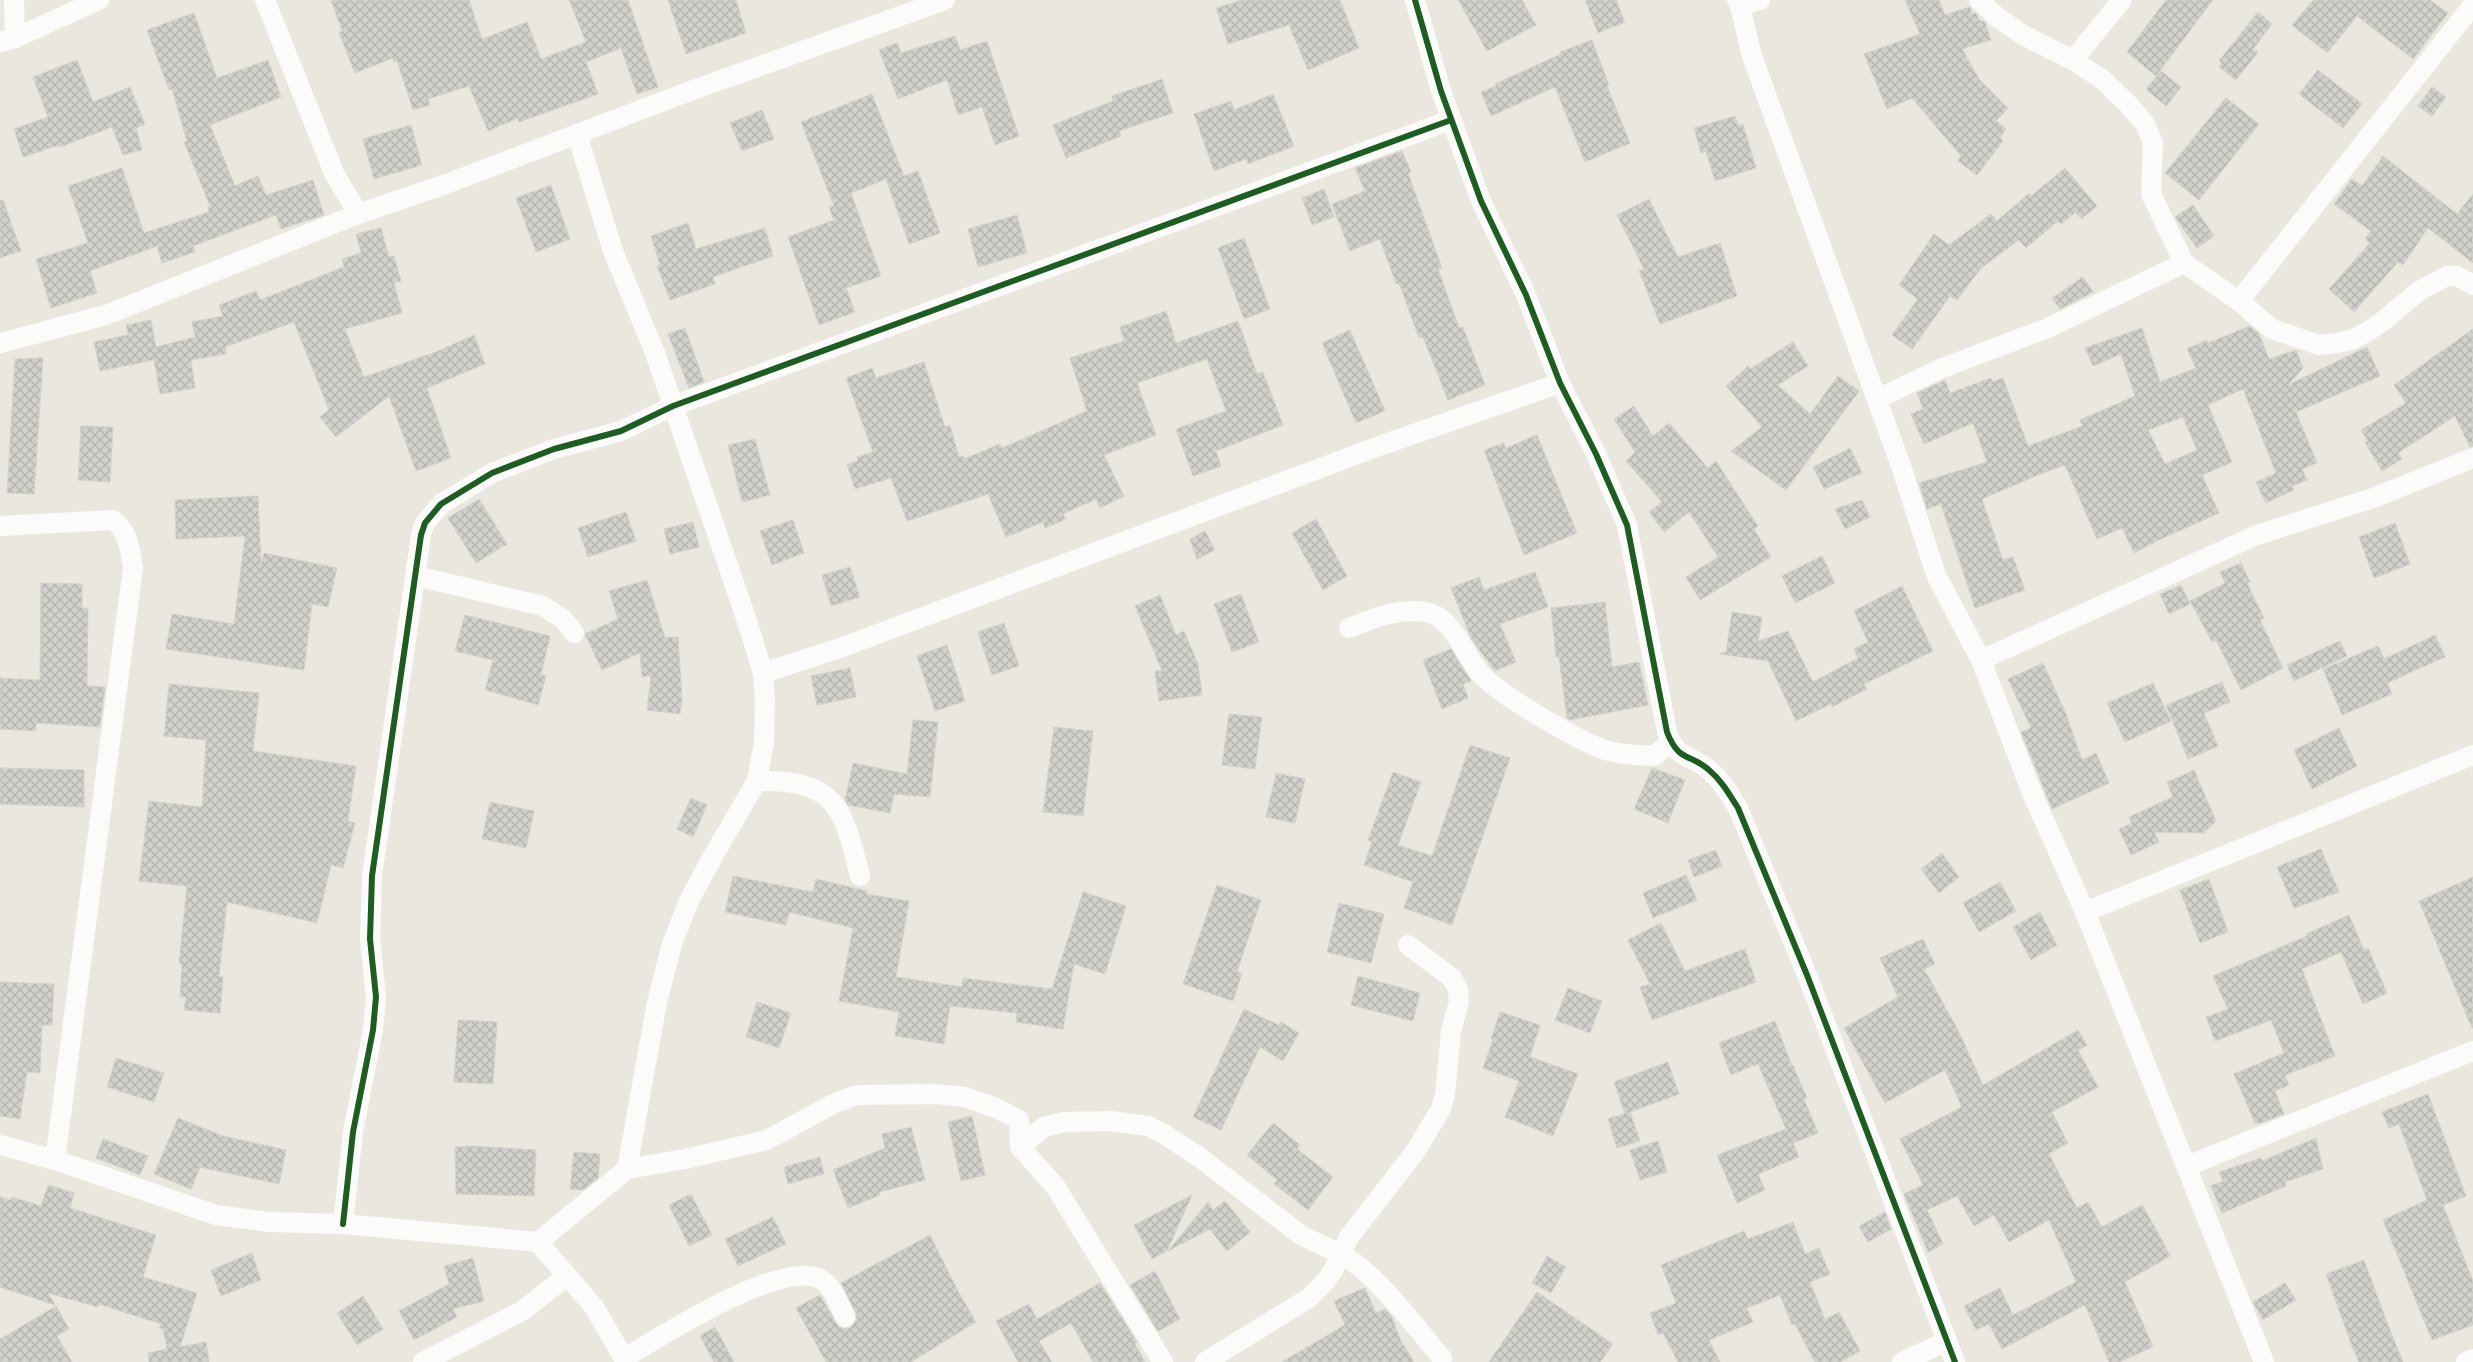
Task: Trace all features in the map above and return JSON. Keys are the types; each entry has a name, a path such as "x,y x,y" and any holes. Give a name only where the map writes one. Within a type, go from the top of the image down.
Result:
{"street":[{"path":"8,40 14,0"},
{"path":"8,40 99,0"},
{"path":"265,0 334,173 358,214"},
{"path":"0,343 106,315 358,214 446,184 693,90 945,0"},
{"path":"1415,0 1451,120 1480,201 1526,295 1560,383 1596,454 1627,525 1667,732 1671,742 1681,755 1708,769 1724,786 1738,808 1807,975 1956,1362"},
{"path":"1760,0 1739,3 1752,56 1877,399 1936,575 1981,660 2032,793 2085,912 2264,1362"},
{"path":"1979,0 2023,35 2073,60 2103,80 2145,124 2153,143 2151,194 2184,264 2239,301 2272,329 2319,345 2351,340 2383,322 2419,291 2447,276 2457,276 2473,285"},
{"path":"2073,60 2122,0"},
{"path":"2239,301 2473,5"},
{"path":"343,1224 352,1142 376,997 370,939 372,876 386,764 425,523 441,504 492,473 554,449 621,431 673,406 1451,120"},
{"path":"577,134 613,251 645,326 706,498 763,673 765,702 764,742 757,781 693,894 672,944 657,1002 627,1169"},
{"path":"1877,399 1940,369 2048,328 2184,264"},
{"path":"763,673 843,647 1373,448 1560,383"},
{"path":"1981,660 2257,535 2373,498 2473,458"},
{"path":"0,526 113,520 123,530 129,543 133,568 55,1160"},
{"path":"416,576 543,606 564,620 574,633"},
{"path":"1349,628 1398,612 1429,613 1447,625 1478,672 1496,689 1567,730 1605,750 1634,756 1654,756 1671,742"},
{"path":"2085,912 2473,755"},
{"path":"757,781 780,780 801,784 818,789 826,796 845,823 860,876"},
{"path":"1205,1362 1309,1298 1326,1281 1358,1222 1402,1169 1426,1136 1441,1109 1445,1095 1452,1032 1459,1002 1458,989 1452,978 1408,945"},
{"path":"2187,1166 2473,1052"},
{"path":"538,1242 627,1169 685,1159 767,1140 833,1104 857,1095 880,1093 935,1094 964,1098 996,1108 1019,1120 1020,1147 1055,1186 1163,1362"},
{"path":"1020,1147 1044,1127 1064,1122 1111,1121 1148,1126 1162,1132 1199,1157 1301,1235 1319,1246 1341,1254 1363,1271 1396,1304 1442,1358"},
{"path":"0,1145 55,1160 216,1215 269,1222 343,1224 538,1242 594,1307 625,1360 735,1295 782,1279 800,1277 819,1279 826,1284 836,1298 845,1317"},
{"path":"423,1362 522,1310 567,1276"},
{"path":"1902,1362 1947,1341"},
{"path":"2466,1362 2473,1359"}],"building":[{"path":"331,0 469,0 482,39 527,22 541,59 586,42 569,0 628,0 658,87 637,94 621,48 586,62 598,94 519,122 518,118 488,131 469,86 428,99 430,105 413,110 397,61 394,62 393,58 355,73 339,33 342,31"},
{"path":"668,0 736,0 746,33 686,54"},
{"path":"1242,0 1340,0 1359,48 1308,70 1289,25 1228,44 1216,8"},
{"path":"1458,0 1522,0 1536,25 1487,51"},
{"path":"1585,0 1616,0 1625,22 1598,33"},
{"path":"1905,0 1939,0 1945,15 1970,7 1972,14 1976,13 1979,20 1985,22 1991,40 1962,49 1979,79 2008,108 1996,121 2006,129 2000,138 2003,141 1977,175 1958,161 1961,156 1912,98 1887,109 1864,54 1920,34"},
{"path":"2166,0 2213,0 2156,76 2127,52"},
{"path":"2313,0 2430,0 2448,13 2413,59 2357,16 2327,53 2292,25"},
{"path":"2258,12 2272,24 2253,49 2258,52 2236,80 2219,67 2222,63 2219,61"},
{"path":"194,13 217,78 268,60 281,97 210,125 235,186 258,176 266,195 313,180 324,215 281,229 276,215 193,246 195,252 162,263 157,246 90,271 97,293 51,308 36,259 88,243 68,186 122,168 144,233 209,212 208,207 210,206 184,142 187,141 172,89 169,90 147,30"},
{"path":"955,36 960,50 987,41 1019,136 995,145 982,107 958,115 947,80 898,99 879,50 897,43 901,53"},
{"path":"1592,40 1609,85 1607,86 1630,143 1585,162 1555,87 1491,116 1481,92 1561,54 1560,52"},
{"path":"77,60 93,102 130,87 145,124 136,128 142,150 123,155 112,127 60,147 59,145 23,157 14,129 48,117 33,77"},
{"path":"2318,70 2362,104 2343,128 2299,94"},
{"path":"2161,71 2181,87 2166,106 2146,89"},
{"path":"1162,79 1173,113 1119,131 1121,136 1066,158 1053,125 1113,101 1112,96"},
{"path":"2432,87 2446,97 2432,116 2418,106"},
{"path":"872,94 904,176 918,171 940,233 909,244 886,179 851,193 881,276 846,288 855,312 819,325 788,237 834,220 829,207 834,206 801,122"},
{"path":"1273,94 1294,146 1248,164 1246,159 1214,171 1194,114 1231,101 1234,110"},
{"path":"2226,98 2259,124 2199,200 2165,173"},
{"path":"762,110 774,139 742,151 730,123"},
{"path":"1735,116 1738,126 1743,124 1756,168 1715,181 1706,151 1701,153 1694,128"},
{"path":"411,125 422,165 374,179 363,139"},
{"path":"1402,151 1411,172 1408,173 1442,268 1438,269 1459,328 1463,327 1485,385 1448,400 1423,337 1419,338 1399,283 1396,284 1380,239 1350,251 1332,204 1365,191 1355,168"},
{"path":"2383,156 2457,214 2473,194 2473,263 2428,228 2403,265 2398,262 2354,312 2329,289 2370,243 2365,239 2371,231 2334,204 2352,179 2362,186"},
{"path":"2065,168 2097,206 2081,219 2076,212 2061,224 2058,221 2026,248 2019,240 1981,268 1957,300 1950,296 1912,349 1892,335 1918,299 1899,285 1934,234 1949,245 1991,214 1997,221 2029,193 2031,196"},
{"path":"551,185 570,239 536,252 516,198"},
{"path":"1324,189 1334,217 1312,225 1302,198"},
{"path":"1649,199 1678,257 1720,243 1737,296 1660,324 1639,271 1644,269 1617,215"},
{"path":"0,200 3,200 21,251 0,258"},
{"path":"2193,205 2214,236 2197,248 2175,217"},
{"path":"1017,215 1027,253 978,267 968,229"},
{"path":"688,223 696,249 765,228 773,256 713,277 715,284 670,300 657,266 660,265 651,236"},
{"path":"381,228 389,257 394,256 401,281 394,283 402,313 345,329 364,377 436,352 474,335 485,364 427,388 451,458 416,471 389,396 336,437 320,417 329,410 294,322 225,347 226,354 191,360 195,388 160,394 154,360 100,371 94,342 128,335 126,325 151,320 156,347 195,337 192,322 223,316 219,305 256,291 260,300 344,267 342,259 361,253 356,234"},
{"path":"1244,238 1270,309 1244,319 1218,248"},
{"path":"2083,277 2093,292 2060,309 2052,298"},
{"path":"1166,311 1176,343 1238,321 1257,374 1263,372 1283,425 1216,451 1221,466 1193,476 1176,429 1226,411 1207,359 1137,383 1156,435 1104,455 1124,496 1100,508 1096,499 1063,514 1066,519 1045,528 1043,522 1006,537 988,494 907,521 891,478 855,489 847,464 858,461 857,457 873,452 846,378 872,368 876,378 924,362 945,427 950,425 959,457 964,456 964,459 1000,444 1002,448 1087,411 1070,358 1124,341 1120,327"},
{"path":"2250,326 2259,334 2269,359 2296,350 2303,368 2288,385 2367,347 2380,376 2296,412 2317,463 2302,469 2307,480 2292,486 2294,490 2266,503 2256,482 2276,473 2243,389 2208,405 2232,462 2202,475 2219,513 2134,553 2122,528 2097,539 2065,465 1982,499 2003,560 2013,557 2025,590 1975,608 1941,504 1927,509 1919,483 1987,462 1973,423 1924,444 1911,414 1923,409 1917,393 1945,380 1950,393 1991,378 1992,382 2003,378 2028,446 2083,426 2080,420 2135,396 2121,354 2093,366 2085,348 2142,328 2160,382 2196,368 2187,349 2207,340 2208,343","holes":["2183,417 2197,450 2165,464 2148,430"]},
{"path":"685,328 704,382 689,388 668,334"},
{"path":"2473,329 2473,446 2470,447 2455,416 2398,453 2402,459 2382,471 2365,442 2368,441 2361,430 2406,403 2394,385"},
{"path":"1350,330 1385,411 1356,423 1322,343"},
{"path":"1793,342 1808,366 1778,385 1810,414 1838,376 1859,391 1786,490 1731,451 1762,427 1726,386 1748,366 1750,369"},
{"path":"43,358 34,494 7,493 15,359"},
{"path":"1634,406 1653,436 1669,423 1708,468 1716,461 1758,526 1754,529 1771,557 1700,600 1686,577 1718,557 1689,512 1664,532 1649,512 1662,502 1626,461 1635,452 1614,419"},
{"path":"81,426 113,427 110,482 78,480"},
{"path":"1537,435 1577,533 1524,555 1484,450 1504,443 1506,448"},
{"path":"755,439 770,495 742,502 728,445"},
{"path":"1850,448 1862,473 1824,489 1813,467"},
{"path":"258,496 261,563 264,553 337,568 328,607 312,604 304,670 166,649 172,614 234,624 245,536 176,539 175,500"},
{"path":"479,499 507,544 476,563 448,518"},
{"path":"1862,500 1870,517 1845,529 1835,509"},
{"path":"626,512 636,541 588,557 578,528"},
{"path":"1316,519 1347,576 1323,590 1292,533"},
{"path":"793,520 804,553 772,565 760,531"},
{"path":"693,522 699,547 670,554 664,529"},
{"path":"2395,523 2410,564 2374,578 2359,537"},
{"path":"1205,531 1215,550 1197,559 1190,539"},
{"path":"1822,556 1835,583 1795,603 1782,576"},
{"path":"2241,563 2250,582 2247,583 2264,618 2260,620 2283,668 2241,690 2216,640 2212,642 2190,601 2225,583 2220,572"},
{"path":"850,567 860,597 831,606 822,575"},
{"path":"1535,572 1548,607 1500,624 1516,662 1495,671 1472,640 1451,588 1479,577 1484,590"},
{"path":"647,580 665,638 678,637 682,699 680,714 647,710 651,676 642,677 640,653 602,670 585,634 618,619 609,591"},
{"path":"41,583 82,584 82,608 88,608 87,686 105,687 100,727 36,723 36,731 0,729 0,678 40,680"},
{"path":"2181,585 2190,604 2169,614 2160,594"},
{"path":"1902,586 1933,651 1864,684 1867,689 1832,707 1831,704 1796,721 1768,661 1720,654 1726,652 1732,612 1762,617 1758,641 1788,631 1813,682 1858,658 1854,649 1868,642 1854,611"},
{"path":"1241,594 1259,642 1232,652 1214,604"},
{"path":"1160,595 1176,635 1184,631 1198,664 1202,695 1159,701 1155,671 1162,671 1135,606"},
{"path":"1605,602 1612,667 1639,662 1648,705 1570,720 1567,718 1559,657 1556,657 1551,608"},
{"path":"465,615 550,636 541,675 546,676 538,705 485,690 493,660 455,651"},
{"path":"1004,623 1019,666 992,675 978,632"},
{"path":"2435,635 2445,657 2387,683 2392,694 2342,715 2323,669 2378,646 2384,659"},
{"path":"2340,641 2347,656 2294,681 2287,665"},
{"path":"947,645 965,701 935,711 917,656"},
{"path":"1451,649 1471,681 1463,684 1468,698 1442,709 1423,660"},
{"path":"2043,663 2066,714 2082,760 2096,753 2109,783 2052,809 2021,732 2031,728 2008,679"},
{"path":"850,668 856,697 817,705 811,676"},
{"path":"2222,682 2230,702 2204,713 2218,746 2188,759 2166,705"},
{"path":"2153,683 2171,721 2125,742 2107,703"},
{"path":"169,684 259,693 253,751 356,766 348,821 355,823 343,868 331,865 317,923 227,902 219,976 223,977 220,1013 184,1010 186,997 180,997 182,964 179,963 187,886 139,881 149,801 202,807 206,740 164,736"},
{"path":"1229,714 1262,717 1255,769 1222,765"},
{"path":"913,720 938,722 930,797 894,794 890,813 848,805 845,800 853,763 907,774"},
{"path":"1054,727 1093,731 1083,816 1043,812"},
{"path":"2339,728 2357,766 2312,789 2294,750"},
{"path":"1470,745 1510,758 1452,925 1404,908 1413,882 1364,865 1372,842 1368,840 1393,772 1421,782 1398,845 1432,856"},
{"path":"0,768 84,770 84,807 0,804"},
{"path":"1652,768 1685,780 1668,823 1634,809"},
{"path":"2194,770 2216,821 2204,833 2154,832 2159,842 2131,855 2119,829 2132,823 2129,817 2173,797 2167,782"},
{"path":"1276,773 1305,779 1295,823 1266,817"},
{"path":"691,798 707,805 693,837 677,829"},
{"path":"490,802 534,811 526,848 482,839"},
{"path":"2321,849 2339,892 2294,908 2277,867"},
{"path":"1716,850 1722,866 1694,877 1688,860"},
{"path":"1942,853 1959,877 1939,893 1921,869"},
{"path":"1686,875 1697,900 1653,918 1643,893"},
{"path":"733,876 813,892 816,879 867,891 866,894 909,901 896,977 962,987 963,978 1052,989 1083,892 1126,906 1105,974 1074,964 1063,1029 1016,1022 1017,1013 950,1006 944,1044 895,1036 899,1012 839,1001 853,928 789,912 786,925 725,912"},
{"path":"2473,877 2473,1028 2472,1028 2419,901"},
{"path":"2209,879 2228,932 2200,943 2180,890"},
{"path":"2000,882 2016,911 1979,932 1963,903"},
{"path":"1217,885 1261,900 1237,972 1242,973 1233,1001 1183,984"},
{"path":"1339,903 1384,914 1371,963 1327,952"},
{"path":"2040,912 2057,945 2031,960 2013,927"},
{"path":"2349,915 2364,950 2368,948 2387,993 2363,1004 2341,952 2302,969 2335,1056 2285,1075 2289,1085 2275,1091 2284,1114 2261,1123 2255,1123 2234,1074 2284,1053 2271,1020 2215,1041 2206,1017 2228,1009 2213,976 2307,936 2306,934"},
{"path":"1661,923 1685,971 1745,949 1756,982 1652,1020 1640,987 1650,984 1628,940"},
{"path":"1923,939 1935,964 1924,969 1957,1028 1983,1085 2078,1030 2087,1045 2078,1050 2098,1087 2052,1112 2068,1143 2049,1154 2077,1208 2088,1202 2102,1227 2142,1205 2157,1231 2170,1256 2125,1282 2153,1347 2119,1362 2109,1362 2085,1305 2002,1349 1989,1324 1976,1330 1964,1306 2000,1288 2013,1315 2076,1282 2049,1220 2009,1242 1994,1215 1974,1226 1957,1196 1927,1210 1943,1244 1928,1252 1904,1194 1923,1185 1900,1139 1962,1107 1945,1070 1885,1103 1844,1028 1898,997 1880,958"},
{"path":"1358,976 1420,993 1413,1021 1351,1005"},
{"path":"0,982 54,984 52,1025 42,1025 40,1073 27,1072 20,1119 0,1116"},
{"path":"1568,988 1602,1001 1590,1033 1555,1020"},
{"path":"757,1002 791,1013 779,1048 746,1037"},
{"path":"1244,1009 1279,1025 1281,1022 1299,1033 1283,1061 1260,1047 1221,1130 1193,1117"},
{"path":"1500,1012 1540,1025 1530,1057 1578,1074 1553,1136 1505,1117 1519,1081 1483,1068"},
{"path":"458,1020 497,1022 493,1084 454,1082"},
{"path":"1775,1021 1792,1066 1807,1098 1804,1099 1818,1133 1793,1143 1799,1157 1758,1174 1765,1190 1737,1203 1717,1155 1786,1129 1758,1064 1731,1075 1719,1043"},
{"path":"116,1058 164,1073 154,1102 107,1087"},
{"path":"1668,1062 1679,1094 1625,1114 1614,1082"},
{"path":"2428,1094 2466,1196 2443,1205 2473,1281 2473,1325 2432,1340 2383,1220 2427,1200 2399,1124 2389,1128 2382,1112"},
{"path":"1630,1112 1640,1141 1617,1148 1608,1119"},
{"path":"972,1116 985,1175 961,1181 948,1122"},
{"path":"178,1118 223,1136 286,1150 279,1184 200,1167 191,1189 154,1174"},
{"path":"1273,1123 1300,1145 1297,1149 1333,1177 1308,1210 1274,1184 1277,1180 1247,1155"},
{"path":"911,1127 925,1180 879,1192 880,1195 848,1208 833,1170 885,1148 882,1134"},
{"path":"2316,1138 2323,1169 2285,1182 2286,1186 2222,1213 2211,1186 2223,1181 2219,1172 2261,1158 2262,1161"},
{"path":"103,1139 148,1156 140,1175 96,1158"},
{"path":"1658,1141 1667,1172 1640,1180 1630,1150"},
{"path":"473,1146 536,1150 534,1196 456,1194 455,1147"},
{"path":"574,1152 600,1154 598,1178 583,1190 570,1189"},
{"path":"820,1157 824,1174 788,1184 784,1167"},
{"path":"48,1185 74,1193 70,1208 156,1235 143,1277 197,1293 180,1347 206,1342 209,1362 149,1362 148,1353 167,1349 163,1329 159,1328 161,1324 99,1304 98,1307 48,1293 55,1305 0,1287 0,1197 11,1200 12,1197 41,1206"},
{"path":"691,1194 712,1235 689,1246 669,1205"},
{"path":"1192,1195 1167,1251 1152,1259 1134,1225"},
{"path":"1225,1201 1250,1232 1227,1251 1210,1229 1168,1251 1208,1202 1213,1210"},
{"path":"1885,1212 1891,1229 1868,1242 1859,1226"},
{"path":"773,1217 786,1244 738,1266 725,1239"},
{"path":"1793,1222 1805,1254 1819,1248 1830,1274 1810,1282 1825,1320 1839,1312 1860,1351 1840,1362 1815,1362 1795,1324 1792,1325 1780,1295 1747,1308 1753,1322 1709,1340 1720,1362 1678,1362 1663,1333 1658,1335 1650,1313 1676,1303 1661,1265 1744,1231 1748,1239"},
{"path":"930,1235 976,1322 911,1362 826,1362 796,1308 820,1295 838,1326 843,1329 850,1328 857,1319 856,1313 841,1283"},
{"path":"252,1253 261,1280 221,1296 211,1270"},
{"path":"1547,1256 1566,1267 1551,1293 1532,1283"},
{"path":"473,1258 484,1301 453,1309 457,1317 414,1340 399,1311 449,1284 444,1266"},
{"path":"2364,1260 2403,1362 2359,1362 2352,1346 2326,1274"},
{"path":"1155,1271 1180,1319 1158,1331 1130,1285"},
{"path":"1100,1283 1137,1342 1135,1344 1145,1362 1093,1362 1071,1323 1039,1341 1052,1362 1018,1362 996,1321 1029,1304 1037,1319"},
{"path":"2285,1283 2296,1300 2263,1320 2253,1302"},
{"path":"1365,1288 1376,1313 1385,1309 1392,1317 1400,1339 1414,1362 1282,1362 1345,1325 1334,1301"},
{"path":"1537,1292 1613,1344 1600,1362 1489,1362"},
{"path":"363,1296 383,1329 357,1345 337,1313"},
{"path":"56,1306 69,1329 57,1336 72,1362 0,1362 0,1339"},
{"path":"715,1327 734,1362 714,1362 700,1336"}],"cycle path":[{"path":"1415,0 1441,91 1481,201 1526,295 1560,383 1596,454 1627,525 1667,732 1676,749 1702,765 1718,779 1738,808 1807,975 1955,1362"},
{"path":"343,1224 353,1132 373,1030 376,997 370,939 372,876 421,535 425,523 441,504 492,473 554,449 621,431 673,406 1451,120"}]}
